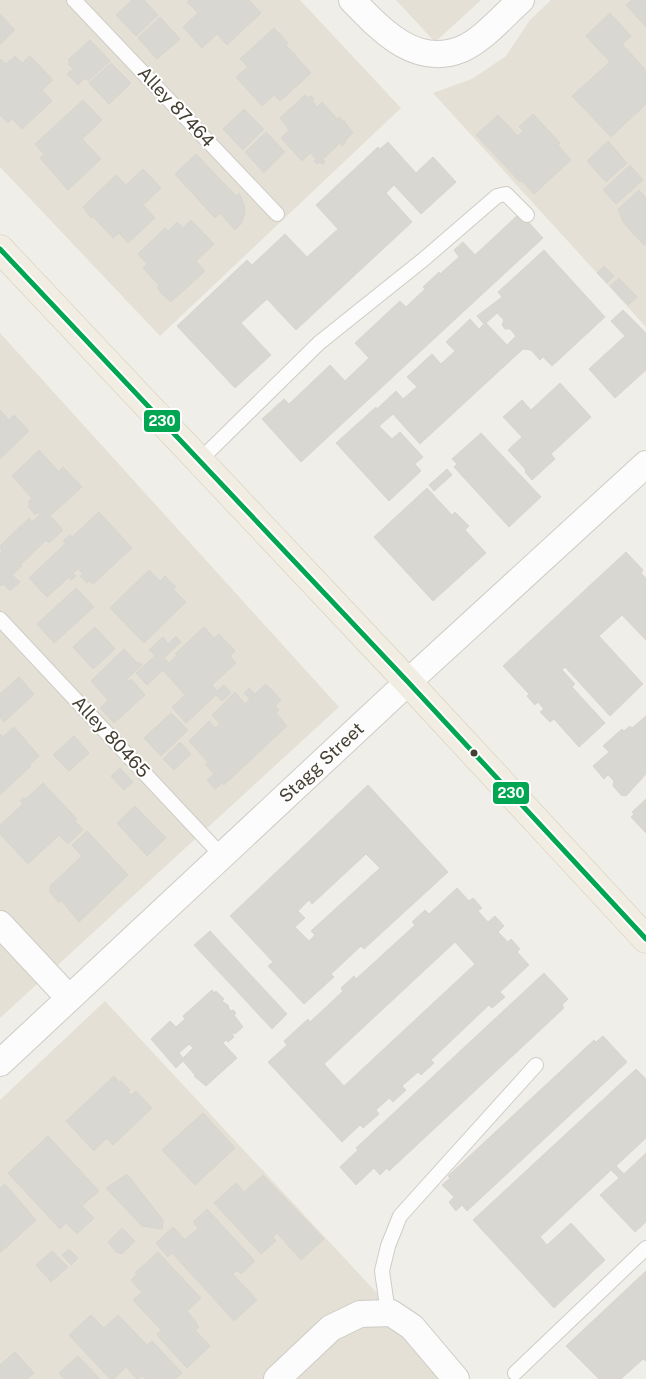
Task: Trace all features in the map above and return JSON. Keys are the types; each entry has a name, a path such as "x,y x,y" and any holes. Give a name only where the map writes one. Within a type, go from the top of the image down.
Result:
{"main road":[{"path":"0,249 408,682 646,939"}],"street":[{"path":"352,0 397,42 413,50 436,56 463,49 483,36 518,3"},
{"name":"Stagg Street","path":"0,1063 408,682 646,464"},
{"path":"0,924 69,998"},
{"path":"277,1379 331,1328 360,1314 388,1313 391,1313 412,1327 456,1379"}],"lane":[{"name":"Alley 87464","path":"74,0 277,214"},
{"path":"199,460 319,344 424,259 497,196 506,194 527,215"},
{"name":"Alley 80465","path":"0,619 222,856"},
{"path":"388,1313 382,1271 388,1246 400,1216 536,1065"},
{"path":"515,1373 646,1248"}],"shaded area":[{"path":"0,0 300,0 401,108 160,336 0,167"},
{"path":"396,0 481,0 435,42"},
{"path":"551,0 646,0 646,327 433,93 472,79 506,56 530,20"},
{"path":"0,333 339,707 0,1018"},
{"path":"105,1001 457,1379 0,1379 0,1100"}],"building":[{"path":"132,0 144,0 158,15 136,36 116,15"},
{"path":"189,0 249,0 261,13 227,45 217,34 202,48 183,27 198,13 187,2"},
{"path":"632,0 646,0 646,27 626,5"},
{"path":"610,13 631,36 622,44 646,70 646,104 611,137 572,96 610,62 586,36"},
{"path":"0,14 15,30 0,45"},
{"path":"160,17 180,39 157,59 138,38"},
{"path":"274,28 288,43 286,45 311,73 280,101 274,95 262,106 236,77 248,67 240,59"},
{"path":"90,40 110,61 88,81 85,78 78,85 67,74 73,69 68,64 70,62 68,60"},
{"path":"15,56 22,63 30,56 53,80 42,90 52,101 22,129 12,119 8,123 0,115 0,60 6,64"},
{"path":"111,63 131,83 109,104 89,83"},
{"path":"305,95 307,98 311,96 314,99 312,100 317,107 322,102 337,119 339,117 345,122 353,133 342,146 340,143 323,159 325,162 322,164 320,162 317,164 314,161 316,159 310,153 302,161 281,138 289,130 280,118"},
{"path":"83,100 102,120 82,139 101,159 68,190 40,158 44,154 35,144"},
{"path":"244,109 264,129 243,150 223,129"},
{"path":"533,114 560,143 558,145 571,160 534,194 522,181 520,182 476,135 498,115 518,136 523,131 519,127"},
{"path":"266,132 285,152 264,173 245,152"},
{"path":"608,141 627,163 606,182 587,161"},
{"path":"388,142 416,173 433,157 456,182 421,214 394,185 386,193 412,222 296,330 267,299 241,323 271,355 235,388 177,326 247,260 252,265 285,234 307,257 338,229 316,205 378,147 380,149"},
{"path":"196,154 236,196 239,193 245,208 241,224 235,230 220,213 215,218 175,174"},
{"path":"630,165 643,180 616,204 603,190"},
{"path":"143,169 161,188 143,205 155,218 128,243 119,233 113,238 93,217 91,218 83,207 116,175 126,185"},
{"path":"639,190 646,198 646,245 623,222 618,209"},
{"path":"520,213 543,238 301,462 262,419 284,399 289,404 330,365 345,381 369,358 355,343 400,301 406,307 425,289 423,287 459,257 454,250 463,242 475,255"},
{"path":"191,220 214,244 196,261 205,271 171,302 160,292 157,287 159,285 143,268 147,264 138,254 165,228 168,231 177,222 183,228"},
{"path":"544,250 605,317 552,366 543,357 540,360 531,350 523,349 420,444 393,414 379,426 392,439 400,432 423,457 415,464 421,471 389,501 336,443 396,391 403,399 417,387 407,377 432,354 441,364 455,351 446,342 470,319 479,329 484,324 477,316 502,297 498,292","holes":["497,313 504,320 502,325 505,329 510,329 516,336 507,345 486,323"]},
{"path":"604,266 614,276 607,283 597,273"},
{"path":"619,278 637,297 628,305 610,286"},
{"path":"623,310 646,333 646,370 615,398 589,369 625,336 611,321"},
{"path":"560,383 591,417 551,454 555,459 532,480 525,472 526,470 508,450 522,437 503,417 522,400 531,410"},
{"path":"0,410 9,420 14,415 29,431 0,459"},
{"path":"481,433 541,497 509,527 454,467 457,464 452,459"},
{"path":"39,450 59,472 63,467 82,487 50,516 63,530 49,543 46,540 20,565 22,566 12,575 20,582 10,591 3,584 1,586 0,584 0,553 2,551 0,546 29,518 32,522 40,515 38,512 35,515 28,506 30,504 28,502 32,498 12,476"},
{"path":"447,469 452,475 434,491 429,485"},
{"path":"427,488 452,515 455,512 469,526 465,530 486,553 433,601 374,537"},
{"path":"99,512 132,548 93,584 89,581 87,583 80,576 83,574 78,569 73,573 76,576 71,580 69,577 47,597 29,578 66,543 63,541 70,535 72,537"},
{"path":"626,552 643,570 641,573 646,578 646,640 622,615 599,636 643,684 610,716 565,667 562,670 575,684 572,687 605,723 579,747 554,719 550,722 540,712 544,709 538,702 535,705 527,696 529,694 503,666"},
{"path":"149,570 160,581 165,576 176,587 173,589 186,602 144,643 110,608"},
{"path":"76,588 94,607 54,643 37,624"},
{"path":"95,627 115,649 93,669 73,647"},
{"path":"204,627 214,638 219,634 235,651 230,656 236,663 212,685 217,691 224,685 231,693 222,701 216,695 186,723 172,707 185,695 163,670 147,685 136,673 155,656 149,650 163,637 168,644 176,636 181,642 164,658 169,663 177,655 175,654"},
{"path":"124,649 138,664 139,662 142,665 127,679 129,681 131,679 145,695 114,723 100,708 108,700 91,681"},
{"path":"19,677 34,694 4,722 0,717 0,694"},
{"path":"266,684 281,700 275,706 279,710 276,713 287,726 224,785 222,783 215,789 207,780 214,774 205,764 208,762 189,741 209,721 215,728 220,724 212,715 235,692 245,704 250,699 244,693 249,688 255,694"},
{"path":"171,713 188,730 161,756 144,738"},
{"path":"646,716 646,774 626,796 621,795 613,786 614,781 608,775 604,779 593,766 609,752 603,746 622,729 624,731 630,726 632,728"},
{"path":"14,727 39,756 0,795 0,734 3,737"},
{"path":"74,736 89,753 69,771 53,755"},
{"path":"180,742 191,754 174,770 163,759"},
{"path":"120,768 133,782 124,790 111,776"},
{"path":"43,783 77,819 75,821 83,830 68,844 59,835 28,864 0,834 0,825 23,804 20,801 24,797 26,799"},
{"path":"368,785 448,872 364,949 361,946 331,974 334,977 304,1004 268,966 273,962 230,916","holes":["366,854 380,868 311,931 315,935 309,941 295,927 305,918 298,911 309,900 312,904"]},
{"path":"646,799 646,833 631,817 634,814 632,812"},
{"path":"135,806 166,838 147,856 117,823"},
{"path":"87,831 128,875 79,922 62,901 58,902 50,892 50,886 82,856 72,845"},
{"path":"457,888 469,901 473,898 482,908 478,911 488,922 495,916 504,926 498,932 508,942 511,939 520,949 517,952 529,965 500,992 505,997 492,1008 489,1005 431,1060 434,1063 421,1075 418,1072 402,1086 406,1090 393,1102 389,1098 376,1110 379,1114 363,1128 360,1125 342,1142 268,1062 287,1045 284,1041 308,1019 310,1022 343,991 341,988 354,976 356,979 415,925 412,922 425,910 429,914","holes":["455,942 475,964 344,1086 324,1064"]},
{"path":"210,931 287,1014 272,1029 194,945"},
{"path":"544,973 568,999 562,1005 564,1008 389,1171 387,1168 380,1175 374,1168 356,1185 340,1167 358,1150 356,1148"},
{"path":"212,990 214,993 216,991 224,999 222,1001 229,1006 231,1011 233,1010 236,1013 234,1015 243,1027 235,1034 232,1034 234,1037 228,1042 226,1040 223,1043 237,1058 206,1086 194,1076 183,1061 176,1068 151,1039 170,1021 176,1027 185,1019 183,1016","holes":["189,1044 193,1048 183,1058 179,1053"]},
{"path":"603,1036 627,1062 467,1211 462,1205 456,1211 449,1202 454,1197 442,1185 450,1178 448,1176 594,1040 596,1042"},
{"path":"636,1069 646,1079 646,1138 616,1166 624,1174 646,1153 646,1222 635,1232 600,1195 619,1178 611,1170 540,1237 547,1245 571,1223 605,1260 554,1308 473,1220"},
{"path":"114,1076 130,1090 128,1092 131,1095 136,1091 152,1108 113,1145 107,1138 94,1151 66,1121"},
{"path":"203,1113 235,1148 195,1185 162,1150"},
{"path":"48,1136 99,1191 82,1206 94,1218 77,1234 66,1223 60,1229 8,1173"},
{"path":"127,1174 163,1220 162,1229 142,1226 106,1188"},
{"path":"263,1175 324,1239 301,1260 277,1233 273,1237 276,1241 261,1254 214,1203 236,1183 244,1192"},
{"path":"5,1184 36,1220 0,1253 0,1188"},
{"path":"207,1209 255,1261 241,1274 237,1270 233,1274 257,1300 234,1321 172,1253 168,1257 156,1243 173,1227 185,1240 198,1228 193,1222"},
{"path":"122,1228 135,1241 122,1254 116,1252 108,1242"},
{"path":"69,1249 78,1258 71,1265 62,1255"},
{"path":"52,1251 68,1267 51,1282 36,1265"},
{"path":"158,1252 201,1298 187,1311 199,1327 195,1330 210,1346 187,1368 157,1335 161,1330 133,1300 142,1292 131,1280 137,1274 135,1273"},
{"path":"646,1271 646,1361 643,1359 621,1379 599,1379 566,1346"},
{"path":"91,1315 104,1328 118,1315 147,1345 152,1341 182,1373 175,1379 145,1379 142,1376 137,1379 126,1367 114,1379 110,1379 69,1335"},
{"path":"15,1352 34,1373 27,1379 0,1379 0,1365"},
{"path":"78,1356 100,1379 64,1379 59,1373"}],"transit line":[{"name":"230","path":"0,249 408,682 646,939"}]}
